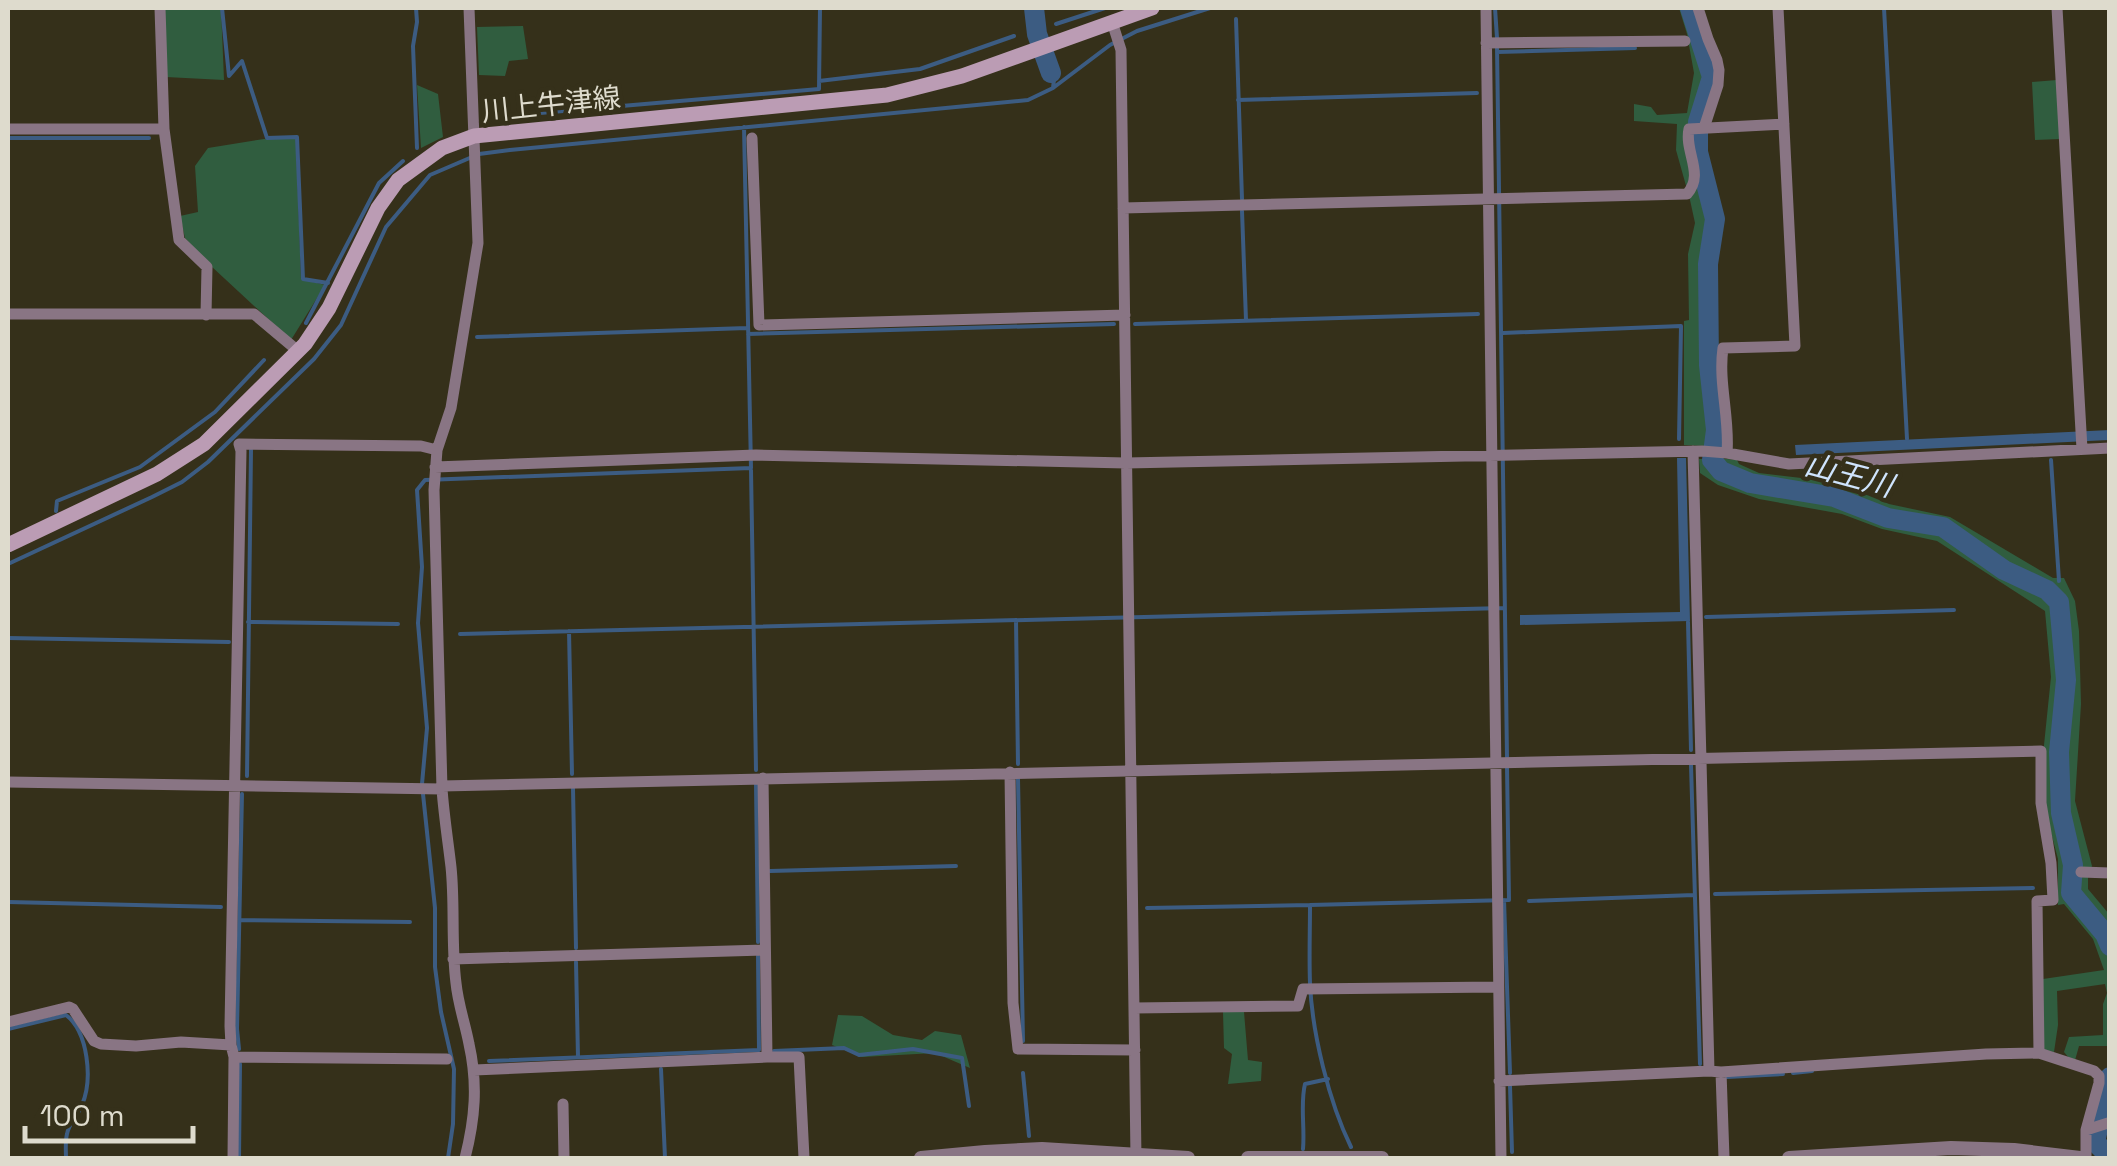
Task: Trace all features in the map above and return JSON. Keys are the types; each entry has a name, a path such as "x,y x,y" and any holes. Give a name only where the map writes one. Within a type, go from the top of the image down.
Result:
{"main road":[{"path":"1114,28 1152,8"},
{"name":"川上牛津線","path":"8,545 157,474 204,444 305,344 329,308 378,208 398,180 442,148 474,141 887,94 946,81 1056,42 1114,28"}],"street":[{"path":"160,8 164,129 179,240 207,267 206,316"},
{"path":"466,1158 476,1105 474,1070 453,959 451,867 432,788 434,467 451,408 478,244 469,8"},
{"path":"1486,8 1501,1158"},
{"path":"1698,8 1719,70 1704,128"},
{"path":"1726,453 1724,348 1795,346 1778,8"},
{"path":"2057,8 2082,449"},
{"path":"1114,28 1121,50 1136,1156"},
{"path":"1486,43 1684,40"},
{"path":"1123,208 1687,194 1696,176 1687,136 1689,129 1784,124"},
{"path":"8,128 164,129"},
{"path":"752,138 758,324 1124,315"},
{"path":"8,314 254,314 298,351"},
{"path":"233,1158 239,444 421,446 437,450"},
{"path":"434,467 751,455 1126,463 1698,451 1790,464 2110,448"},
{"path":"1698,451 1702,757 1715,1071 1724,1158"},
{"path":"8,782 432,788 2042,751 2041,803 2053,900 2037,901 2039,1053"},
{"path":"1010,772 1013,1003 1018,1049 1135,1050"},
{"path":"763,778 766,1057"},
{"path":"2081,872 2110,873"},
{"path":"453,959 764,950"},
{"path":"1134,1008 1298,1006 1302,989 1498,987"},
{"path":"8,1022 69,1007 100,1044 181,1042 233,1051 447,1059"},
{"path":"1499,1080 2039,1053 2099,1076 2083,1158 1951,1148 1789,1158"},
{"path":"474,1070 799,1057 804,1158"},
{"path":"563,1104 564,1158"},
{"path":"2086,1130 2108,1123"},
{"path":"921,1158 1042,1149 1188,1158"},
{"path":"1248,1158 1382,1158"}],"green space":[{"path":"165,8 221,8 224,80 166,77"},
{"path":"1679,8 1687,8 1708,76 1691,137 1710,221 1704,263 1704,369 1711,430 1708,446 1684,445 1684,321 1689,320 1688,254 1695,223 1676,150 1677,124 1634,121 1634,104 1651,107 1657,115 1687,113 1694,73"},
{"path":"523,26 528,59 509,61 505,76 479,75 477,27"},
{"path":"2057,80 2060,139 2035,140 2032,82"},
{"path":"417,85 438,94 443,137 421,148"},
{"path":"264,139 296,139 301,279 325,285 291,340 185,238 180,216 198,212 195,166 208,148"},
{"path":"1718,458 1737,460 1759,473 1835,482 1889,504 1950,517 2053,578 2064,578 2075,601 2079,631 2081,704 2075,801 2092,866 2088,889 2109,914 2109,934 2077,894 2076,854 2065,811 2063,759 2071,685 2063,604 2055,591 2008,567 1945,526 1892,514 1835,492 1750,480 1726,468"},
{"path":"1699,459 1706,459 1719,477 1756,491 1831,502 1883,521 1939,531 2001,573 2045,596 2055,608 2060,679 2053,755 2054,806 2068,863 2067,892 2101,934 2109,959 2108,1046 2079,1046 2074,1064 2064,1052 2069,1037 2103,1035 2105,984 2057,991 2054,1052 2042,1050 2043,979 2104,970 2093,939 2064,904 2058,905 2058,859 2044,806 2044,745 2051,677 2045,611 1937,541 1882,529 1842,514 1759,499 1718,485 1700,473"},
{"path":"1223,1012 1244,1012 1248,1060 1262,1062 1261,1081 1228,1084 1232,1054 1224,1048"},
{"path":"838,1015 862,1016 893,1035 922,1040 935,1031 961,1035 970,1068 935,1053 862,1057 832,1045"}],"water":[{"path":"2110,430 2109,440 1796,455 1795,445"},
{"path":"1677,458 1686,458 1690,621 1520,625 1520,615 1680,612"}],"waterway":[{"path":"222,8 229,76 242,61 267,138 297,137 303,279 328,283"},
{"path":"416,8 413,46 417,148"},
{"path":"540,113 819,89 820,8"},
{"path":"1034,8 1037,34 1051,73"},
{"path":"1056,24 1105,8"},
{"path":"1053,88 1110,45 1137,31 1210,8"},
{"path":"1495,8 1497,38"},
{"name":"山王川","path":"1690,8 1712,77 1698,122 1698,152 1715,219 1708,264 1709,365 1716,430 1712,460 1721,471 1750,483 1834,497 1888,518 1943,527 2004,570 2047,590 2059,602 2066,680 2059,752 2061,813 2073,865 2071,893 2105,934 2110,946"},
{"path":"1884,8 1907,439"},
{"path":"1236,19 1242,199"},
{"path":"819,81 920,69 1014,36"},
{"path":"1497,47 1507,757"},
{"path":"1497,52 1635,48"},
{"path":"8,564 182,482 208,462 314,359 341,325 386,227 430,175 479,154 510,150 1028,100 1053,88 1051,73"},
{"path":"1238,100 1477,93"},
{"path":"422,784 427,728 418,623 422,567 417,490 425,480 751,468 744,127"},
{"path":"8,138 149,138"},
{"path":"306,323 379,183 403,161"},
{"path":"1242,211 1246,320"},
{"path":"1135,324 1478,314"},
{"path":"748,334 1114,324"},
{"path":"1503,333 1681,326 1679,439"},
{"path":"477,337 747,328"},
{"path":"56,511 57,501 140,467 215,412 264,360"},
{"path":"247,776 251,450"},
{"path":"2051,460 2059,581"},
{"path":"751,470 756,770"},
{"path":"460,634 1505,608"},
{"path":"1706,617 1954,610"},
{"path":"1016,620 1018,764"},
{"path":"248,622 398,624"},
{"path":"1688,622 1691,750"},
{"path":"569,631 572,774"},
{"path":"8,638 229,642"},
{"path":"1691,765 1700,1064"},
{"path":"1351,1147 1329,1089 1314,1023 1310,905 1509,900 1507,767"},
{"path":"1018,779 1023,1041"},
{"path":"756,784 758,942"},
{"path":"573,788 576,948"},
{"path":"239,1049 242,794"},
{"path":"423,794 435,908 435,967 454,1069 448,1158"},
{"path":"770,871 956,866"},
{"path":"1715,894 2033,888"},
{"path":"1529,901 1694,895"},
{"path":"1504,900 1510,1073"},
{"path":"8,902 221,907"},
{"path":"1147,908 1310,905"},
{"path":"240,920 410,922"},
{"path":"489,1061 759,1050 758,956"},
{"path":"576,962 578,1057"},
{"path":"8,1029 66,1015 84,1044 87,1082 82,1105 68,1130 66,1158"},
{"path":"774,1051 844,1048 859,1055 913,1049 962,1058 969,1106"},
{"path":"239,1158 240,1064"},
{"path":"661,1069 665,1158"},
{"path":"1793,1073 1812,1071"},
{"path":"1023,1073 1029,1136"},
{"path":"1727,1077 1783,1074"},
{"name":"山王川","path":"2110,1077 2095,1142 2110,1151"},
{"path":"1303,1149 1305,1084 1328,1079"},
{"path":"1510,1086 1512,1152"}]}
